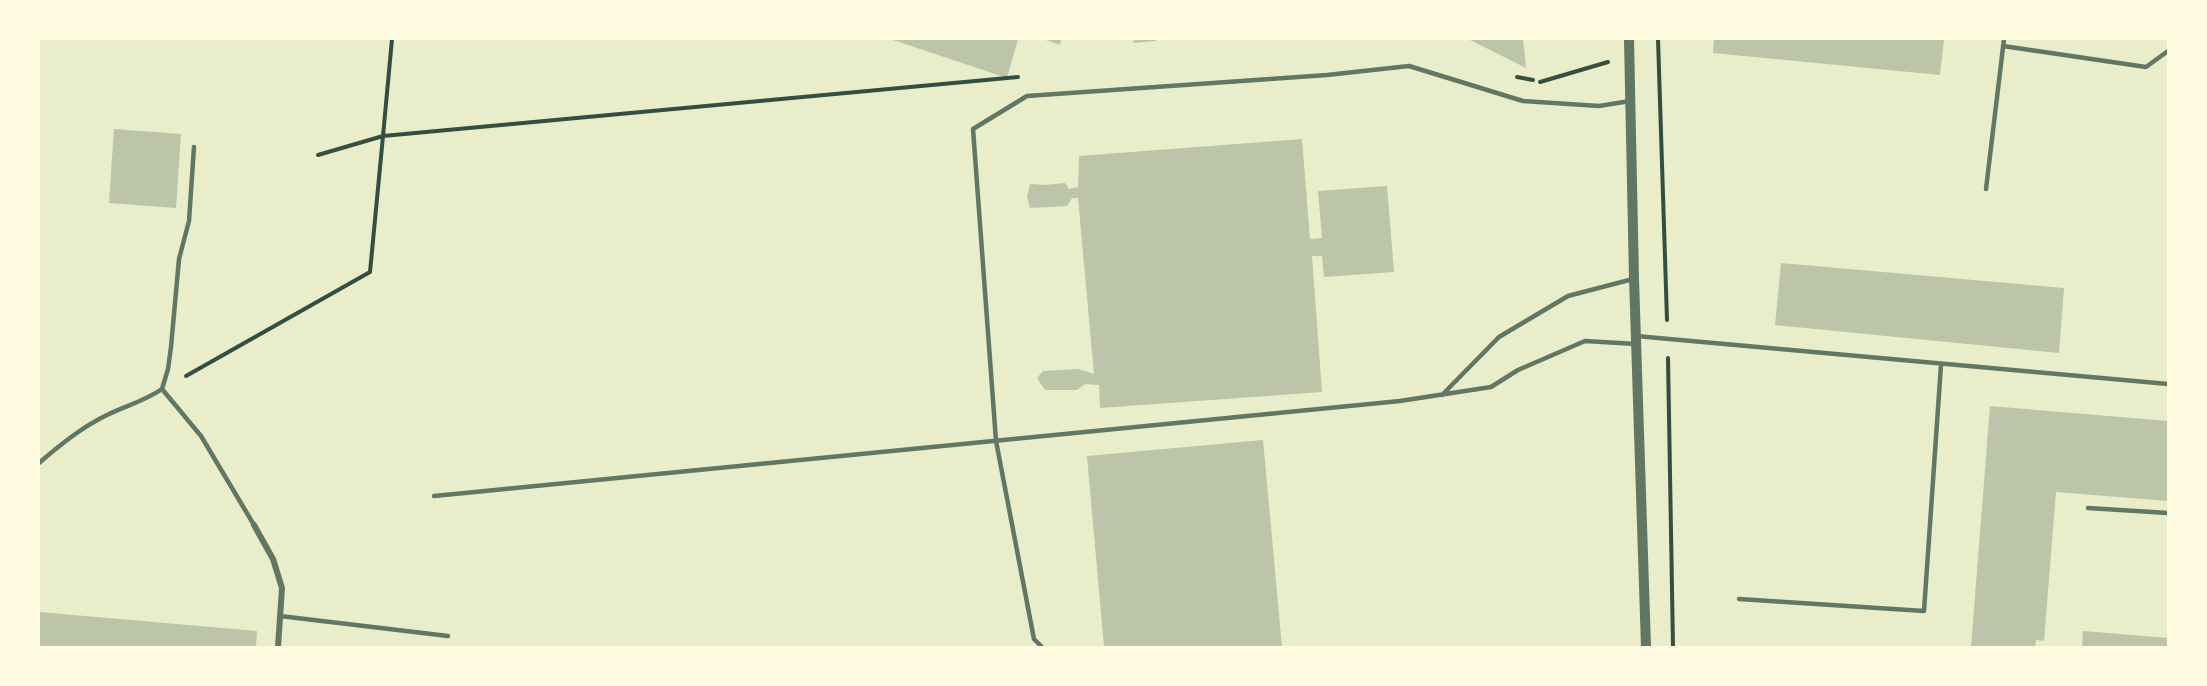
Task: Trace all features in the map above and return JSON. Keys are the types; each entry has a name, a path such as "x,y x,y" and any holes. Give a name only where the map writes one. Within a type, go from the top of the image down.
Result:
{"street":[{"path":"1629,39 1646,647"},
{"path":"254,525 273,560 282,588 278,647"}],"lane":[{"path":"1986,189 2004,39"},
{"path":"2003,46 2146,67 2168,51"},
{"path":"1042,647 1034,639 996,441 973,129 1027,96 1327,75 1408,66 1523,101 1599,106 1630,101"},
{"path":"39,463 66,441 107,415 150,397 162,389 171,347 179,259 189,221 194,147"},
{"path":"1442,395 1499,337 1568,296 1634,279"},
{"path":"434,496 1400,401 1491,387 1518,370 1585,341 1636,340 2168,384"},
{"path":"1739,599 1924,611 1941,365"},
{"path":"162,389 201,436 254,525"},
{"path":"2088,508 2168,513"},
{"path":"280,616 448,636"}],"path":[{"path":"162,389 369,272 392,39"},
{"path":"1507,74 1539,82 1629,56"},
{"path":"318,155 383,136 1026,77"}],"building":[{"path":"890,39 1018,39 1007,78"},
{"path":"1043,39 1061,39 1060,45"},
{"path":"1134,39 1155,39 1156,41 1133,43"},
{"path":"1468,39 1523,39 1526,68"},
{"path":"1714,39 1944,39 1940,75 1713,53"},
{"path":"114,129 181,134 176,208 109,203"},
{"path":"1302,139 1310,239 1322,238 1318,191 1387,186 1394,272 1324,277 1322,256 1312,256 1322,392 1100,408 1099,385 1085,384 1077,390 1045,390 1037,378 1043,371 1078,369 1094,374 1078,198 1072,198 1067,206 1030,208 1027,197 1030,184 1065,183 1069,189 1078,187 1079,156"},
{"path":"1781,263 2064,288 2059,353 1775,325"},
{"path":"1990,406 2168,421 2168,501 2056,492 2044,641 2036,640 2035,647 1971,647"},
{"path":"1263,440 1282,647 1104,647 1087,456"},
{"path":"39,612 257,631 256,647 39,647"},
{"path":"2083,631 2168,638 2168,647 2082,647"}]}
